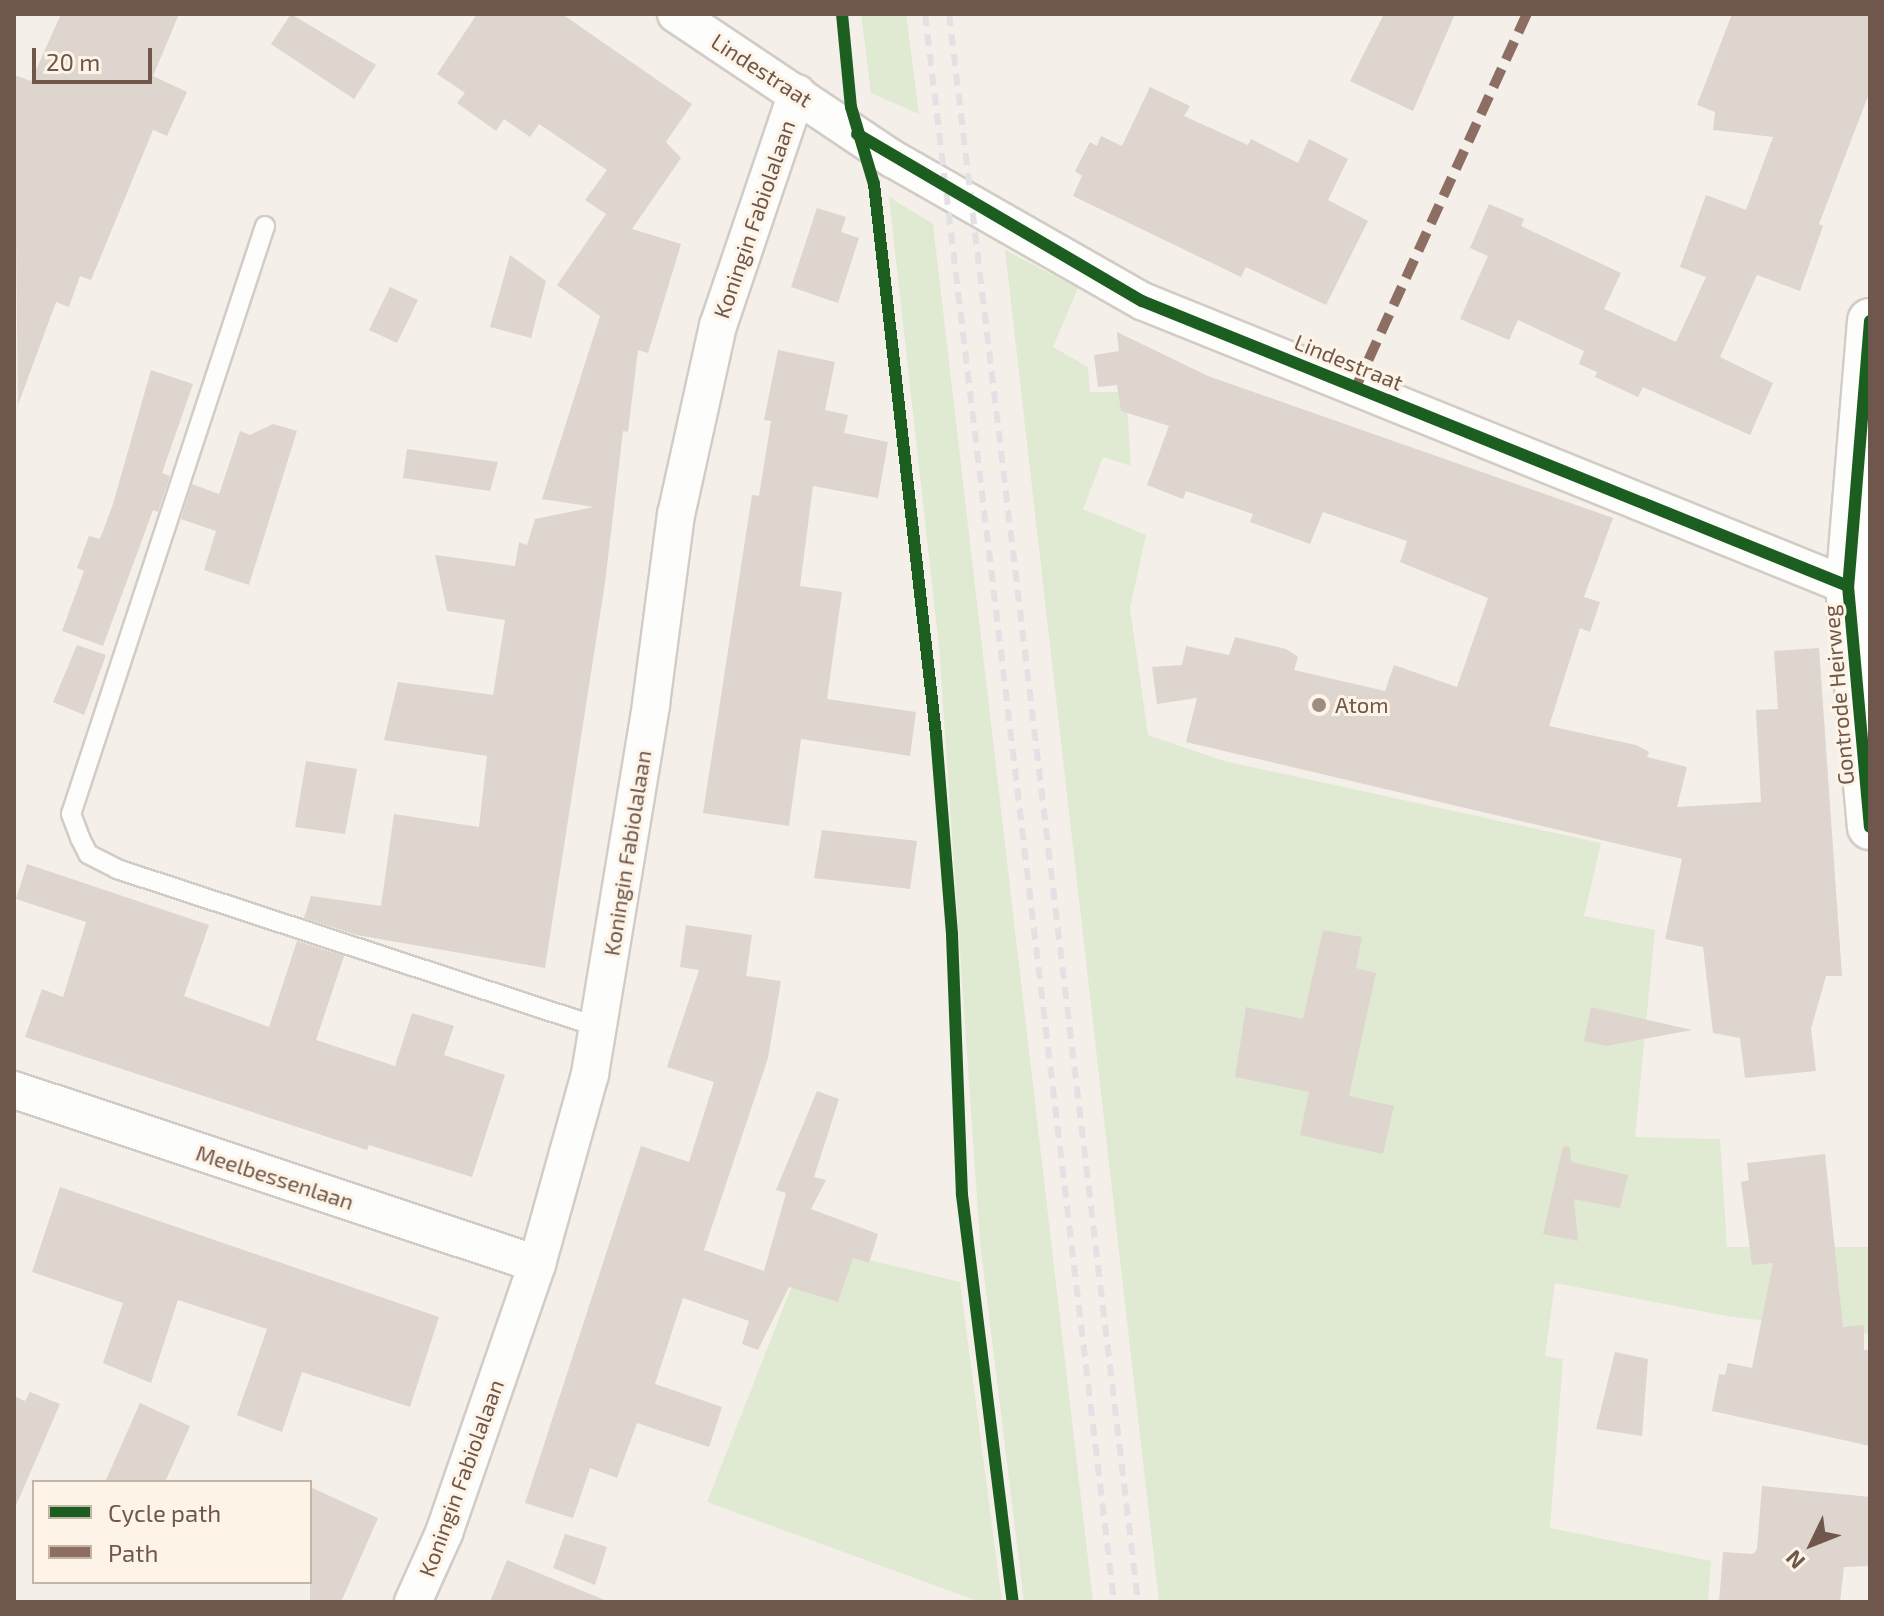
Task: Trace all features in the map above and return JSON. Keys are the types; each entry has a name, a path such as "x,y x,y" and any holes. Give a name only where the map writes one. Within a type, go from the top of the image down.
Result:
{"street":[{"name":"Lindestraat","path":"676,14 893,159 1142,301 1848,586"},
{"name":"Koningin Fabiolalaan","path":"413,1602 444,1533 537,1264 598,1027 676,515 718,326 797,93"},
{"name":"Gontrode Heirweg","path":"1870,321 1858,421 1848,586 1864,700 1870,827"},
{"name":"Meelbessenlaan","path":"14,1090 537,1264"}],"lane":[{"path":"265,226 71,814 80,838 88,854 117,869 598,1027"}],"green space":[{"path":"861,14 906,14 919,114 871,93"},
{"path":"889,197 933,224 1093,1602 1024,1602 980,1242 939,647"},
{"path":"1005,250 1078,288 1053,347 1088,367 1090,392 1126,392 1131,466 1103,457 1083,509 1146,535 1130,608 1148,735 1224,761 1601,843 1584,916 1655,930 1635,1137 1720,1139 1727,1247 1870,1247 1870,1334 1727,1316 1555,1283 1545,1356 1563,1359 1550,1528 1711,1561 1708,1602 1159,1602"},
{"path":"808,1245 960,1282 1002,1602 980,1602 707,1502"}],"building":[{"path":"61,14 179,14 153,76 187,92 167,136 153,130 91,280 80,276 69,307 56,302 18,405 14,75 31,81"},
{"path":"291,14 376,65 354,99 271,44"},
{"path":"477,14 562,14 692,104 666,142 681,158 632,229 681,244 648,353 638,350 628,432 623,431 605,583 545,968 357,935 304,918 311,896 381,906 394,814 479,827 487,756 384,740 398,682 493,695 505,620 447,611 435,555 515,566 519,542 527,545 535,519 594,507 542,499 600,316 557,285 606,214 585,200 607,170 539,124 530,137 504,119 496,131 457,103 465,93 437,74"},
{"path":"1384,14 1455,14 1413,111 1350,81"},
{"path":"1732,14 1870,14 1870,91 1819,224 1823,226 1800,291 1757,275 1720,357 1773,383 1750,435 1643,387 1638,397 1595,377 1597,372 1579,364 1584,351 1518,320 1509,340 1460,319 1488,256 1470,248 1489,204 1524,219 1521,226 1621,273 1604,309 1676,342 1706,277 1680,267 1706,195 1746,210 1773,137 1713,130 1715,112 1697,105"},
{"path":"1150,87 1190,106 1184,116 1248,145 1251,139 1298,163 1309,139 1348,159 1328,200 1368,221 1326,305 1246,267 1241,277 1073,196 1082,176 1075,171 1090,142 1097,146 1101,136 1122,146"},
{"path":"817,208 846,217 841,232 859,238 838,303 791,287"},
{"path":"510,255 546,281 531,338 490,327"},
{"path":"390,287 418,300 397,343 369,330"},
{"path":"1117,332 1208,376 1613,518 1584,597 1600,602 1590,632 1580,628 1549,726 1636,745 1649,752 1647,757 1687,767 1677,807 1761,802 1756,710 1778,709 1774,651 1819,648 1842,976 1826,976 1811,1029 1816,1071 1745,1078 1740,1038 1713,1033 1703,947 1665,939 1682,859 1186,742 1197,698 1157,704 1152,667 1182,665 1186,646 1229,655 1235,637 1286,649 1298,657 1294,670 1385,691 1394,665 1457,687 1488,598 1400,562 1407,541 1323,512 1310,544 1250,522 1253,514 1186,491 1183,499 1147,485 1169,426 1121,411 1117,385 1098,387 1094,355 1119,351"},
{"path":"778,350 835,362 825,410 848,415 844,433 888,442 878,498 813,486 800,586 842,592 827,699 916,712 910,756 801,739 789,826 703,813 752,495 759,496 771,421 764,420"},
{"path":"151,370 193,384 162,473 170,476 158,512 153,510 103,646 62,631 84,571 77,568 89,536 100,539 113,504"},
{"path":"273,424 297,431 249,585 204,570 216,531 181,519 192,484 219,494 240,431 250,435"},
{"path":"407,449 498,462 490,491 403,478"},
{"path":"77,645 106,655 84,715 53,702"},
{"path":"306,761 357,769 345,834 295,827"},
{"path":"822,830 917,841 910,889 814,878"},
{"path":"27,864 209,925 184,996 269,1027 297,941 344,956 316,1040 395,1066 412,1013 454,1026 444,1055 505,1075 472,1177 369,1145 367,1150 25,1037 42,989 63,997 86,922 16,899"},
{"path":"686,925 752,935 746,976 781,981 768,1058 704,1250 764,1271 786,1193 776,1190 817,1091 839,1099 814,1177 826,1180 811,1209 878,1234 869,1263 853,1258 838,1302 789,1287 758,1350 742,1344 749,1321 683,1298 655,1384 722,1407 709,1447 637,1423 617,1478 590,1468 573,1518 525,1503 641,1146 689,1162 714,1082 667,1067 699,970 680,967"},
{"path":"1323,930 1362,937 1356,968 1376,973 1349,1096 1394,1106 1383,1154 1300,1135 1309,1092 1235,1077 1246,1007 1303,1019"},
{"path":"1591,1007 1692,1030 1606,1046 1584,1041"},
{"path":"1563,1146 1570,1147 1571,1162 1628,1175 1620,1208 1574,1199 1578,1241 1543,1234"},
{"path":"1825,1154 1843,1327 1864,1325 1864,1350 1870,1350 1870,1446 1712,1411 1719,1374 1725,1375 1728,1363 1752,1368 1773,1263 1752,1265 1741,1182 1749,1180 1747,1163"},
{"path":"60,1187 439,1317 410,1407 302,1372 282,1432 237,1415 267,1329 178,1300 151,1383 103,1363 123,1303 32,1272"},
{"path":"1615,1352 1648,1359 1642,1436 1596,1429"},
{"path":"30,1392 60,1404 14,1510 14,1396 25,1401"},
{"path":"140,1403 190,1426 166,1480 106,1480"},
{"path":"1762,1486 1870,1497 1870,1566 1844,1567 1840,1602 1719,1602 1723,1552 1753,1554 1757,1549"},
{"path":"312,1488 378,1518 341,1602 310,1602"},
{"path":"565,1534 607,1547 595,1585 553,1568"},
{"path":"507,1560 607,1601 607,1602 490,1602"}],"railway":[{"path":"925,14 1114,1602"},
{"path":"949,14 1138,1602"}],"marked path":[{"path":"1356,387 1527,14"}],"cycle path":[{"path":"842,14 851,107 874,184 936,735 952,935 962,1195 1013,1602"},
{"path":"857,134 1142,301 1848,586"},
{"path":"1870,321 1848,586 1870,827"}],"place":[{"name":"Atom","path":"1319,705"}]}
